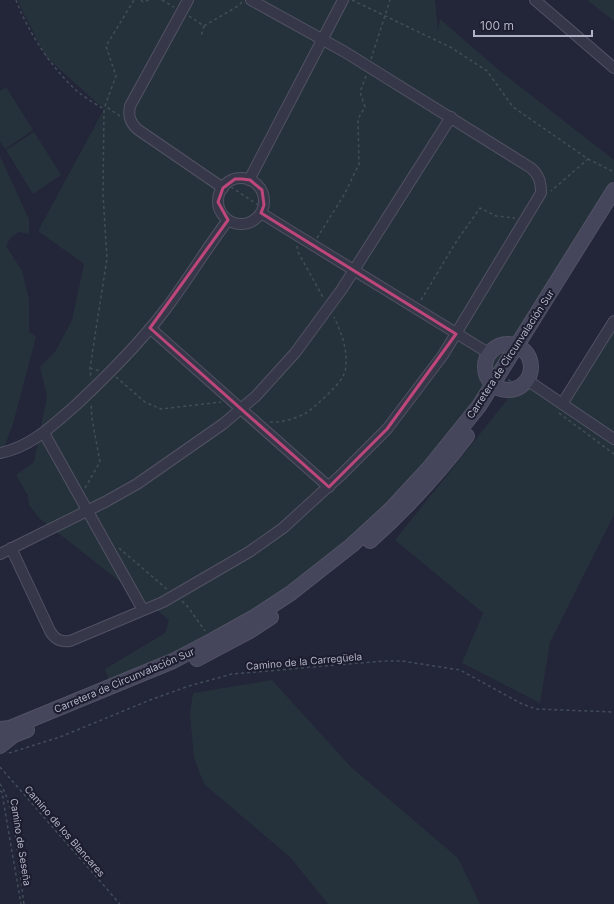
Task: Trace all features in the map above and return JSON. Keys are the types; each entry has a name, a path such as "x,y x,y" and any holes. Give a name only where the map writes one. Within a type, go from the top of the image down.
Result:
{"street":[{"path":"188,0 130,106 128,114 130,120 137,129 226,187"},
{"path":"11,548 50,631 58,640 63,641 70,641 163,602 249,552 284,528 363,455 387,429 435,366 456,334 541,193 541,184 538,176 531,168 451,117 323,40 251,0"},
{"path":"249,180 343,0"},
{"path":"535,0 614,68"},
{"path":"0,554 137,484 223,424 256,396 295,353 342,289 451,117"},
{"path":"242,178 249,180 257,184 262,190 264,205 257,218 243,224 236,224 223,216 218,202 219,195 228,183 242,178"},
{"name":"Carretera de Circunvalación Sur","path":"521,348 614,190"},
{"name":"Carretera de Circunvalación Sur","path":"4,750 14,735 180,668 248,632 304,596 396,519 432,480 476,425 497,386 521,348 614,208"},
{"path":"262,210 354,270 490,354"},
{"path":"0,453 25,444 44,433 99,384 165,310 228,220"},
{"path":"562,404 614,321"},
{"path":"150,328 329,487"},
{"path":"511,344 521,348 529,357 531,365 531,373 527,380 516,389 509,390 497,386 486,374 486,360 495,348 503,345 511,344"},
{"path":"527,380 614,439"},
{"name":"Carretera de Circunvalación Sur","path":"0,729 10,728 173,661 244,623 292,593 352,545 391,509 429,468 497,386"},
{"path":"44,433 143,610"}],"path":[{"path":"16,0 20,11 46,57 78,92 104,109 102,194 107,258 90,368 91,383"},
{"path":"124,119 105,106 116,76 106,46 134,0"},
{"path":"141,0 143,2 149,0"},
{"path":"204,26 238,6 244,0"},
{"path":"352,0 452,48 487,71 513,107 588,159 614,172"},
{"path":"370,64 390,0"},
{"path":"314,242 344,195 359,164 358,119 365,106 360,92 367,71"},
{"path":"548,194 588,159"},
{"path":"226,187 262,210"},
{"path":"418,306 456,242 480,208 496,216 519,219"},
{"path":"297,241 298,252 327,304"},
{"path":"265,420 278,422 306,413 337,386 344,376 346,365 345,346 342,335 333,316"},
{"path":"90,368 105,372"},
{"path":"112,374 145,402 161,409 225,402"},
{"path":"82,494 100,462 92,419 91,397"},
{"path":"116,546 171,592"},
{"path":"177,597 188,607 206,633"},
{"name":"Camino de la Carregüela","path":"4,750 60,737 150,700 189,686 232,674 384,661 402,661 460,670 522,704 536,709 614,712"},
{"name":"Camino de los Blancares","path":"0,768 120,904"},
{"name":"Camino de Seseña","path":"0,784 5,789 8,802 15,838 24,904"},
{"path":"0,791 2,792 20,904"}],"highlighted area":[{"path":"235,179 250,180 262,190 264,205 261,213 456,334 387,429 329,487 150,328 228,220 218,202 223,188"}],"shaded area":[{"path":"18,0 435,0 438,30 440,19 500,71 614,160 614,180 494,371 461,419 407,486 338,550 267,604 190,647 109,681 105,669 165,633 169,620 39,518 29,505 28,496 16,475 34,462 47,397 40,367 55,352 72,320 84,264 38,231 104,109 46,57"},
{"path":"587,0 614,0 614,21"},
{"path":"6,87 33,130 5,149 0,141 0,91"},
{"path":"34,132 61,175 33,194 6,150"},
{"path":"0,156 29,219 29,234 19,232 11,237 6,246 22,271 29,299 29,332 36,337 13,424 0,458"},
{"path":"614,316 614,515 550,642 540,703 462,663 483,613 395,540 515,390 525,375 568,407"},
{"path":"272,680 350,766 458,858 480,904 328,904 290,857 204,784 194,758 190,714 193,693"}]}
